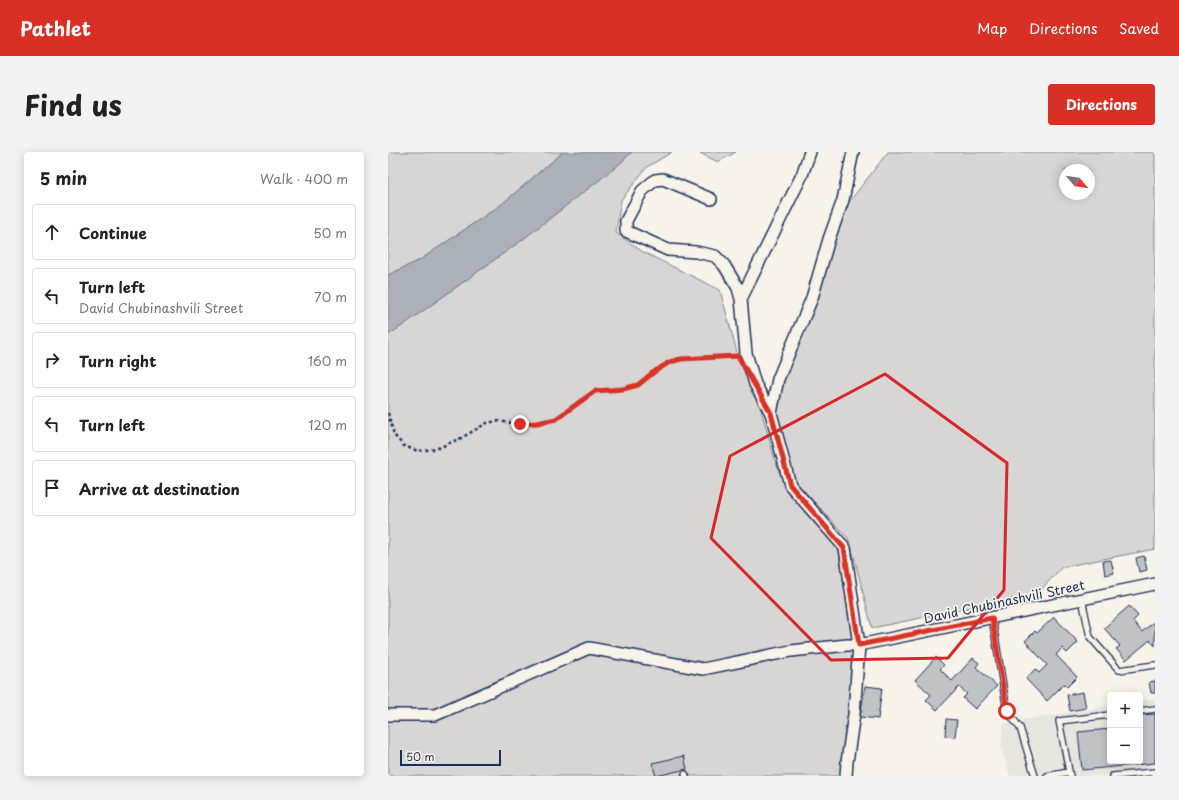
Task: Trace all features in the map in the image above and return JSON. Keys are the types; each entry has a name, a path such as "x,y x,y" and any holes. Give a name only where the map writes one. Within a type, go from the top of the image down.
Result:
{"street":[{"path":"741,299 802,175 810,152"},
{"path":"771,413 778,379 812,298 829,239 843,200 853,152"},
{"path":"711,200 663,179 655,180 642,191 626,221 626,231 668,250 696,252 716,256 724,265 738,288 741,299 746,353 755,384 771,413 790,485 844,548 859,645 854,714 846,776"},
{"name":"David Chubinashvili Street","path":"388,715 435,715 589,648 702,669 791,651 847,644 859,645 1155,584"}],"lane":[{"path":"1082,599 1090,638 1119,670 1155,665"},
{"path":"992,618 1007,711 1020,728 1035,776"},
{"path":"1143,710 1155,708"},
{"path":"1047,776 1069,774 1059,721 1107,714"},
{"path":"1113,776 1155,772"}],"path":[{"path":"388,413 394,435 404,446 418,451 430,450 436,449 461,438 487,423 497,421 520,424 537,423 556,419 595,391 623,389 638,385 654,372 670,362 681,359 738,356"}],"highlighted area":[{"path":"885,374 1007,463 1004,590 948,658 831,660 711,538 730,456"}],"shaded area":[{"path":"388,152 563,152 502,204 420,260 388,275"},
{"path":"563,152 632,152 616,167 522,240 388,335 388,275 420,260 502,204"},
{"path":"632,152 672,152 647,167 621,200 616,233 643,252 720,290 738,356 760,406 775,460 786,490 839,550 857,675 843,776 388,776 388,335 522,240 616,167"},
{"path":"698,152 736,152 718,162"},
{"path":"888,152 1155,152 1155,549 1062,567 1037,594 872,628 848,538 795,481 777,413 780,379 818,296 835,240 849,202"},
{"path":"1155,699 1155,776 1010,776 1001,746 1004,723 1107,706 1107,764 1143,764 1143,701"}],"building":[{"path":"1144,556 1147,570 1139,572 1136,558"},
{"path":"1111,560 1114,573 1105,575 1103,561"},
{"path":"1129,606 1138,616 1133,621 1142,632 1155,621 1155,646 1150,640 1126,660 1116,649 1120,646 1104,628"},
{"path":"1054,617 1078,642 1067,653 1062,648 1056,655 1077,677 1067,687 1064,684 1047,701 1026,679 1035,669 1039,673 1047,665 1025,641 1035,631 1037,633"},
{"path":"936,657 944,665 940,669 952,681 973,658 979,663 976,667 997,686 975,709 963,698 967,694 959,687 937,710 926,700 931,695 915,680"},
{"path":"1155,681 1155,693 1151,693 1149,682"},
{"path":"865,686 882,688 878,719 860,717"},
{"path":"1083,692 1086,708 1070,711 1067,695"},
{"path":"1155,714 1155,763 1082,770 1078,732 1107,729 1107,764 1143,764 1143,715"},
{"path":"946,719 957,720 955,737 945,736"},
{"path":"684,756 687,769 656,776 652,763"}],"route":[{"path":"520,424 537,423 556,419 595,391 623,389 638,385 654,372 670,362 681,359 738,356 771,413 790,485 844,548 859,645 992,618 1007,711"}]}
